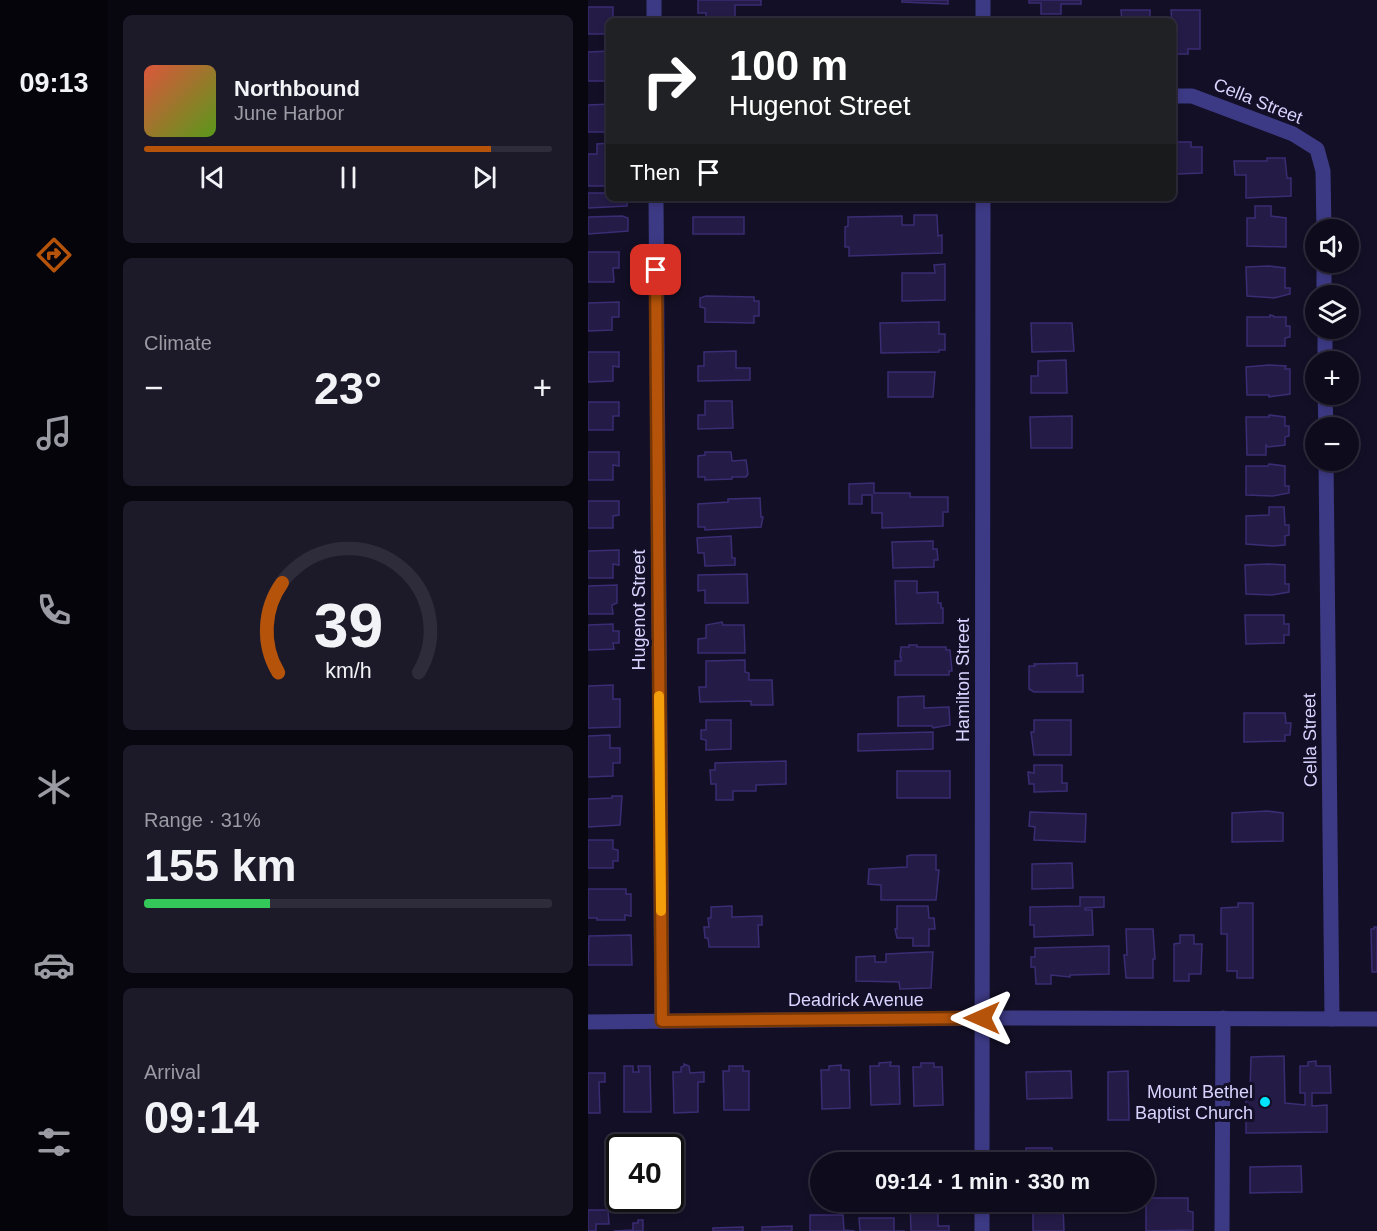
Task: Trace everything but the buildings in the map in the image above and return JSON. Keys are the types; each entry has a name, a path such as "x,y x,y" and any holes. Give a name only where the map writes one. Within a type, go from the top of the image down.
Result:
{"street":[{"path":"654,0 654,18"},
{"path":"983,0 983,18"},
{"name":"Cella Street","path":"1176,96 1192,96 1293,134 1317,149 1323,171 1324,219"},
{"name":"Hugenot Street","path":"656,201 662,1021"},
{"name":"Hamilton Street","path":"982,1152 983,201"},
{"name":"Cella Street","path":"1326,471 1332,1019"},
{"name":"Deadrick Avenue","path":"588,1022 982,1018 1377,1019"},
{"path":"1222,1018 1222,1231"},
{"path":"982,1212 982,1231"}],"slow traffic":[{"path":"659,696 661,911"}],"place":[{"name":"Mount Bethel Baptist Church","path":"1265,1102"}],"route":[{"path":"656,270 662,1021 982,1018"}]}
